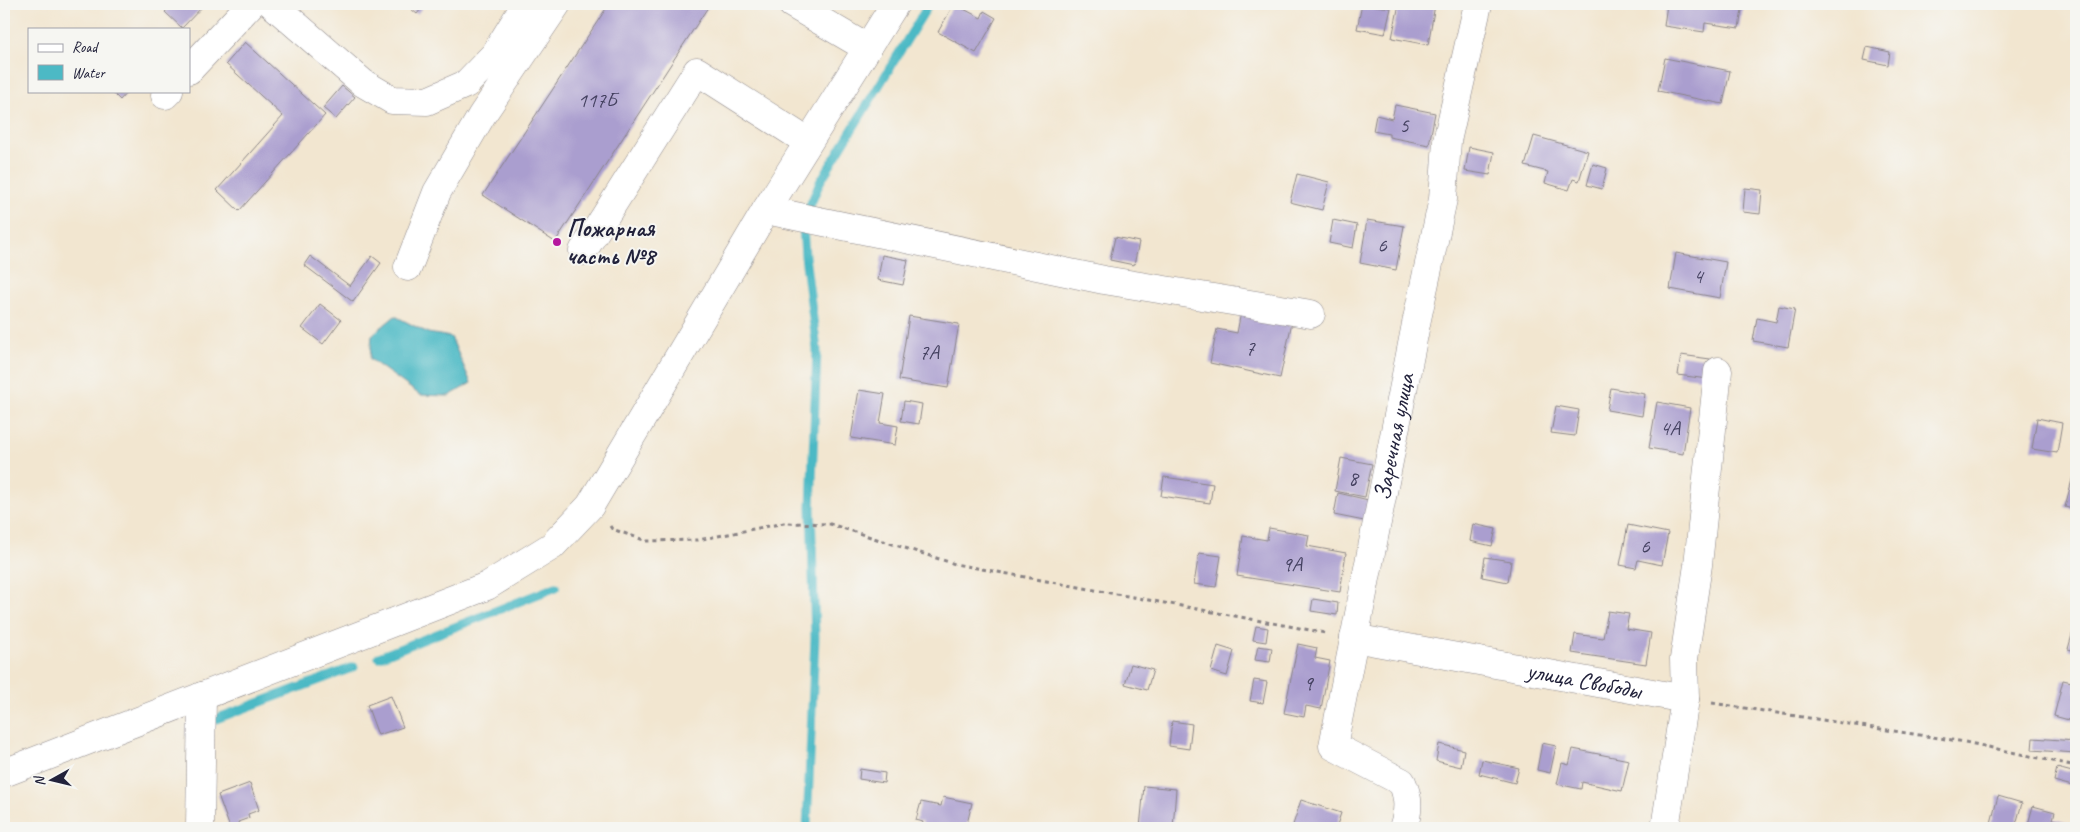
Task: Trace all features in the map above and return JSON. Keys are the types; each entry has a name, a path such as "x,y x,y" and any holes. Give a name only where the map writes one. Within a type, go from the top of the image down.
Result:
{"street":[{"path":"190,69 251,4"},
{"path":"272,4 363,83 392,100 427,102 466,84 495,54 526,4"},
{"path":"408,267 437,192 482,114 556,4"},
{"path":"792,4 867,48"},
{"path":"4,773 487,586 552,546 590,506 766,210 895,4"},
{"name":"Заречная улица","path":"1403,828 1407,816 1408,796 1402,782 1333,746 1417,318 1443,199 1447,141 1478,4"},
{"path":"583,251 697,71 808,142"},
{"path":"766,210 1104,280 1311,314"},
{"path":"1665,828 1685,699 1684,659 1698,565 1718,371"},
{"name":"улица Свободы","path":"1354,638 1685,699"},
{"path":"200,828 202,696"}],"path":[{"path":"590,506 612,529 647,541 698,540 784,523 830,524 955,564 1354,638"},
{"path":"1685,699 1965,742 2076,766"}],"water":[{"path":"395,316 428,333 451,337 471,383 449,396 420,395 370,359 372,335"}],"building":[{"path":"173,4 204,5 182,28 165,12"},
{"path":"405,4 425,4 417,14"},
{"path":"609,4 710,4 555,242 483,195"},
{"path":"954,4 981,18 984,11 996,18 976,53 938,32"},
{"path":"1362,4 1391,8 1385,34 1357,29"},
{"path":"1399,4 1435,5 1428,45 1392,38"},
{"path":"1667,4 1743,4 1739,28 1705,23 1704,32 1664,26"},
{"path":"245,42 325,115 239,211 217,190 283,116 226,64"},
{"path":"1867,47 1890,52 1888,65 1864,60"},
{"path":"1665,58 1730,71 1723,104 1658,91"},
{"path":"342,86 355,97 336,119 323,108"},
{"path":"112,92 127,92 120,100"},
{"path":"1395,105 1435,113 1429,145 1389,137 1389,134 1373,131 1376,115 1392,119"},
{"path":"1534,136 1588,151 1579,181 1573,179 1569,190 1545,183 1548,172 1525,166"},
{"path":"1469,147 1494,152 1490,175 1465,171"},
{"path":"1593,164 1607,168 1602,189 1587,185"},
{"path":"1297,174 1329,182 1322,210 1290,202"},
{"path":"1745,188 1762,190 1760,214 1743,212"},
{"path":"1333,220 1357,225 1353,248 1329,243"},
{"path":"1367,220 1404,226 1396,270 1360,263"},
{"path":"1115,237 1139,242 1134,265 1110,260"},
{"path":"1676,253 1726,262 1720,298 1670,289"},
{"path":"882,255 908,260 903,285 878,280"},
{"path":"310,256 350,286 372,256 381,263 353,302 304,265"},
{"path":"320,304 341,320 323,344 302,328"},
{"path":"1779,306 1795,309 1788,347 1753,341 1757,318 1776,322"},
{"path":"1241,312 1292,322 1280,378 1210,363 1217,329 1237,333"},
{"path":"909,316 959,324 948,388 899,380"},
{"path":"1681,355 1710,359 1707,379 1678,375"},
{"path":"1611,388 1645,394 1642,416 1607,410"},
{"path":"859,390 885,394 880,423 898,426 895,445 851,438"},
{"path":"904,401 922,404 919,424 901,421"},
{"path":"1657,402 1690,408 1683,454 1649,448"},
{"path":"1556,406 1579,410 1575,436 1551,433"},
{"path":"2037,418 2062,423 2057,453 2032,449"},
{"path":"1341,458 1372,464 1365,497 1335,491"},
{"path":"2076,464 2076,510 2065,507"},
{"path":"1164,477 1213,484 1210,503 1161,496"},
{"path":"1338,493 1373,501 1369,522 1334,515"},
{"path":"1473,524 1496,529 1492,546 1470,541"},
{"path":"1628,525 1668,533 1662,565 1638,560 1636,568 1620,565"},
{"path":"1269,528 1309,535 1307,546 1346,553 1340,592 1237,576 1243,536 1267,540"},
{"path":"1199,553 1221,556 1216,587 1194,584"},
{"path":"1485,557 1511,561 1508,582 1482,577"},
{"path":"1313,599 1338,603 1337,615 1311,611"},
{"path":"1608,611 1629,614 1626,629 1651,633 1646,664 1572,653 1575,634 1603,638"},
{"path":"1256,626 1268,628 1266,642 1253,640"},
{"path":"2074,628 2076,628 2076,651 2068,649"},
{"path":"1298,644 1317,648 1315,658 1330,661 1321,709 1306,706 1304,717 1284,713"},
{"path":"1218,646 1234,651 1227,676 1211,671"},
{"path":"1258,646 1272,648 1270,662 1255,660"},
{"path":"1131,664 1153,670 1147,690 1125,684"},
{"path":"1254,680 1267,682 1263,703 1250,701"},
{"path":"2063,680 2076,683 2076,722 2054,716"},
{"path":"391,696 403,727 378,735 367,705"},
{"path":"1172,721 1192,724 1189,749 1169,746"},
{"path":"2033,738 2076,741 2076,753 2032,750"},
{"path":"1542,743 1556,746 1550,773 1537,770"},
{"path":"1439,744 1464,750 1461,767 1436,761"},
{"path":"1573,749 1629,760 1622,791 1582,782 1581,789 1557,784 1562,763 1569,765"},
{"path":"1482,760 1519,768 1515,783 1479,774"},
{"path":"2057,768 2076,773 2076,787 2054,781"},
{"path":"860,769 885,773 884,783 859,779"},
{"path":"250,783 259,810 248,814 249,818 238,822 240,828 230,828 218,795"},
{"path":"1144,786 1176,789 1173,828 1140,828"},
{"path":"1998,796 2022,803 2015,828 1991,823"},
{"path":"943,797 972,803 966,828 921,828 923,822 916,820 921,802 941,806"},
{"path":"1301,800 1341,813 1336,828 1292,828"},
{"path":"2033,806 2055,812 2053,819 2068,823 2067,828 2027,828"}],"waterway":[{"path":"809,208 820,182 929,4"},
{"path":"803,227 817,350 811,508 815,638 807,828"},
{"path":"379,657 556,587"},
{"path":"213,720 354,667"}],"place":[{"name":"Пожарная часть №8","path":"557,242"}]}
